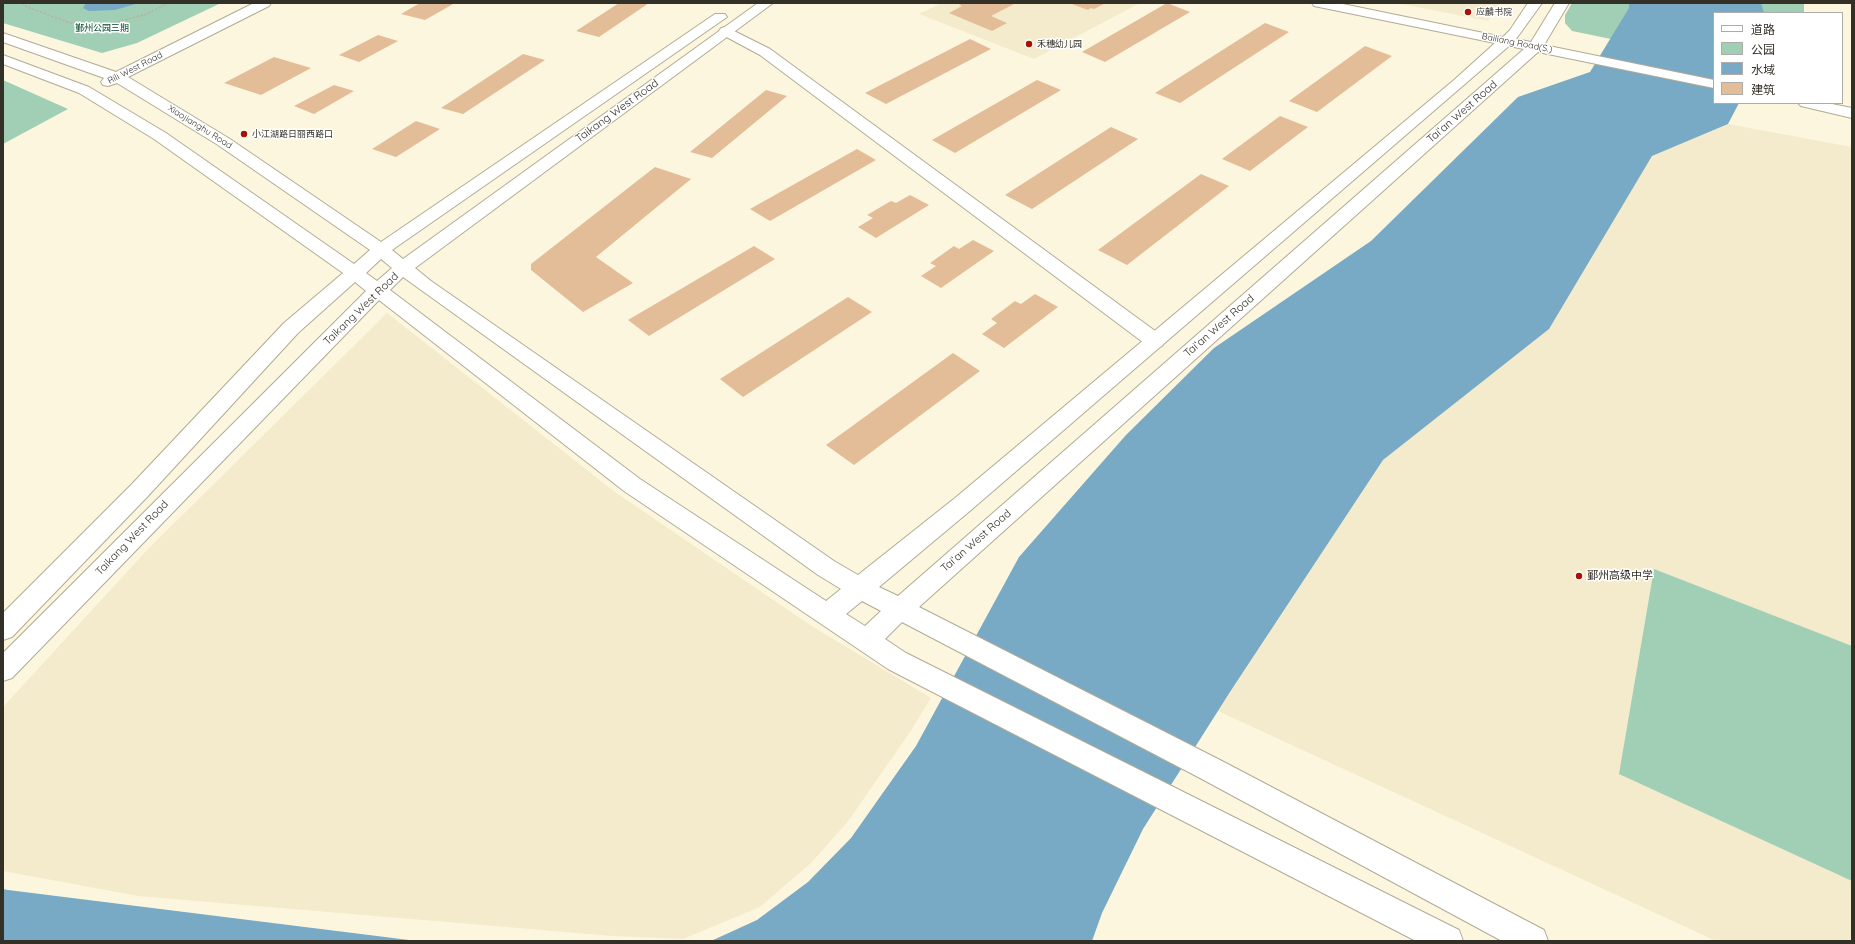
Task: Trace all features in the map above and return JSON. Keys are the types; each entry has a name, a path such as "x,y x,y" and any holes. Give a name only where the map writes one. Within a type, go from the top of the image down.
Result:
{"main road":[{"name":"Rili West Road","path":"84,90 100,73 245,3"},
{"name":"Rili West Road","path":"84,90 108,82 264,3"},
{"name":"Taikang West Road","path":"3,629 140,490 291,328 381,250 741,3"},
{"name":"Taikang West Road","path":"3,670 378,290 403,268 766,3"},
{"name":"Bailiang Road(S.)","path":"1319,3 1511,37"},
{"name":"Bailiang Road(S.)","path":"1368,3 1539,43 1713,72"},
{"path":"827,615 861,589 1155,341 1511,37 1535,3"},
{"name":"Tai‘an West Road","path":"866,641 900,609 1539,43 1562,3"},
{"path":"726,31 765,52 1155,341"},
{"name":"Xiaojianghu Road","path":"3,37 100,73 117,77 224,142 381,250 424,285 826,568 861,589 1210,768 1533,941"},
{"name":"Bailiang Road(S.)","path":"1587,52 1713,84"},
{"path":"3,59 84,90 160,136 378,290 632,485 897,661 1187,807 1448,941"},
{"path":"1811,104 1852,112"}],"path":[{"path":"22,3 26,7 70,23 105,25 147,14 168,3"}],"shaded area":[{"name":"禾穗幼儿园","path":"942,3 1140,3 1034,59 919,14"},
{"name":"应麟书院","path":"1396,3 1501,3 1488,21"},
{"name":"鄞州高级中学","path":"1728,124 1852,147 1852,941 1716,941 1218,711 1383,460 1549,328 1652,156"},
{"path":"387,313 615,492 810,625 931,698 910,732 849,820 812,862 760,907 683,939 613,936 138,896 3,871 3,707 148,549"}],"green space":[{"name":"鄞州公园三期","path":"3,3 221,3 137,43 102,53 3,23"},
{"path":"1572,3 1804,3 1804,12 1713,12 1713,60 1572,31 1565,23 1565,15"},
{"path":"3,80 68,109 3,144"},
{"path":"1654,569 1852,646 1852,881 1619,774"}],"water":[{"path":"86,3 139,3 115,10 89,11 83,8"},
{"path":"1629,3 1761,3 1764,12 1713,12 1713,104 1738,104 1728,124 1652,156 1549,329 1383,460 1230,692 1143,829 1102,913 1092,941 711,941 757,920 808,882 851,838 916,746 1019,557 1126,435 1214,348 1371,241 1518,97 1590,72 1629,8"},
{"path":"3,889 8,890 417,941 3,941"}],"building":[{"path":"420,3 455,3 425,20 401,14"},
{"path":"619,3 649,3 599,37 576,31"},
{"path":"963,3 1016,3 991,16 1007,23 992,31 949,13 962,6 959,5"},
{"path":"1069,3 1106,3 1094,9 1091,8 1088,10"},
{"path":"1167,3 1190,12 1105,62 1082,52"},
{"path":"1265,23 1289,32 1180,103 1155,93"},
{"path":"378,35 398,41 359,62 339,55"},
{"path":"970,39 991,49 886,104 865,93"},
{"path":"1365,46 1392,56 1317,112 1289,101"},
{"path":"523,54 545,60 463,114 441,108"},
{"path":"274,57 311,68 261,95 224,83"},
{"path":"1037,80 1061,90 955,153 932,140"},
{"path":"334,85 354,91 314,114 294,106"},
{"path":"766,90 787,96 712,158 690,152"},
{"path":"1280,116 1308,127 1250,171 1222,159"},
{"path":"416,121 440,129 396,157 372,149"},
{"path":"1111,127 1138,139 1032,209 1005,195"},
{"path":"857,149 876,160 770,221 750,209"},
{"path":"655,167 691,179 596,257 633,283 583,312 531,270 531,264"},
{"path":"1201,174 1229,186 1127,265 1098,250"},
{"path":"910,195 929,205 876,238 858,227 873,218 867,215 891,201 896,203"},
{"path":"973,240 994,251 941,288 921,276 936,266 930,263 954,246 959,249"},
{"path":"754,246 775,259 649,336 628,320"},
{"path":"1035,294 1058,307 1004,348 982,334 997,323 991,319 1015,301 1021,304"},
{"path":"848,297 872,312 743,397 720,379"},
{"path":"953,353 980,371 854,465 826,445"}],"place":[{"name":"应麟书院","path":"1468,12"},
{"name":"禾穗幼儿园","path":"1029,44"},
{"name":"小江湖路日丽西路口","path":"244,134"},
{"name":"鄞州高级中学","path":"1579,576"}]}
